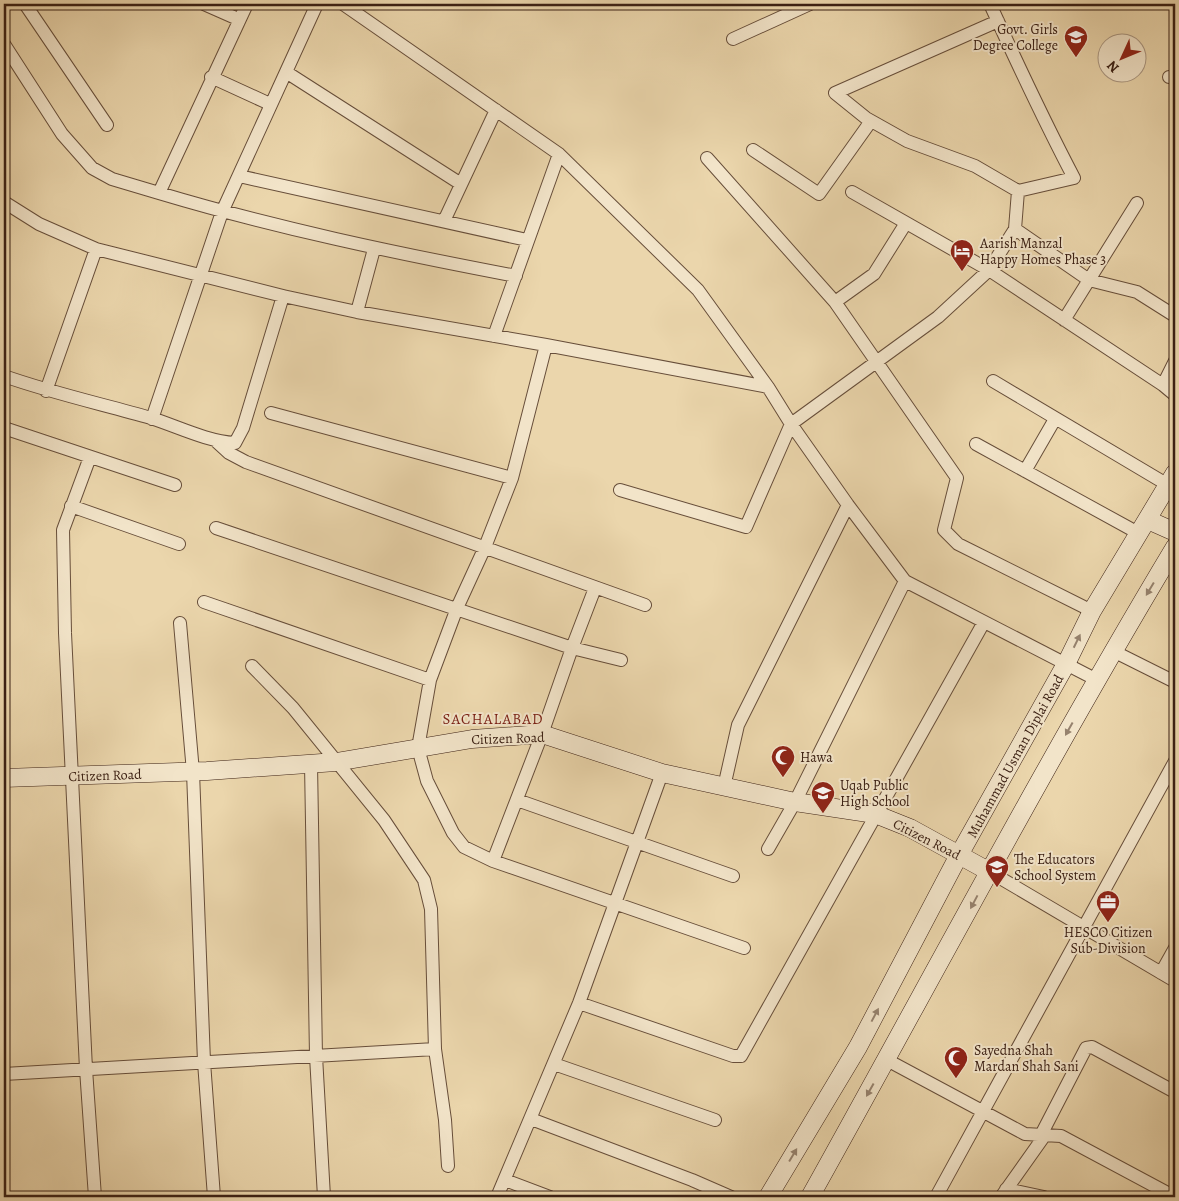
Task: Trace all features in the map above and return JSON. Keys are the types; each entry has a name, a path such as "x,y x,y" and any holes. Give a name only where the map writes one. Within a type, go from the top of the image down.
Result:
{"street":[{"path":"25,4 107,125"},
{"path":"204,4 238,19"},
{"path":"159,193 238,19 247,4"},
{"path":"152,418 199,275 222,212 317,4"},
{"path":"343,4 559,154 698,290 768,387 791,424 848,506 905,581 1097,680"},
{"path":"733,39 810,4"},
{"path":"990,4 998,21 1034,103 1074,178 1018,191 975,166 906,142 871,121 836,93 998,21"},
{"path":"4,44 62,134 92,168 112,179 222,212 374,249 516,276"},
{"path":"286,72 461,184"},
{"path":"211,77 270,104"},
{"path":"444,221 496,110"},
{"path":"753,150 819,194 871,121"},
{"path":"494,336 559,154"},
{"path":"706,158 835,302 958,478 944,530 958,544 1092,611"},
{"path":"239,176 527,240"},
{"path":"620,490 746,527 791,424 875,361 938,317 989,270 1016,229 1018,191"},
{"path":"852,192 989,270 1175,394"},
{"path":"4,202 38,224 96,249 282,296 357,312 768,387"},
{"path":"1064,320 1137,203"},
{"path":"835,302 874,274 906,223"},
{"path":"1016,229 1089,280 1137,292 1175,316"},
{"path":"46,391 96,249"},
{"path":"357,312 374,249"},
{"path":"4,376 46,391 152,418 217,442 235,444 243,428 282,296"},
{"path":"546,345 512,478 486,547 457,608 430,680 418,748 427,781 453,834 464,847 493,861 744,948"},
{"path":"1163,385 1175,361"},
{"path":"993,381 1055,419 1172,479"},
{"path":"272,414 512,478"},
{"path":"1025,471 1055,419"},
{"path":"4,428 175,485"},
{"path":"217,442 246,462 645,605"},
{"path":"976,444 1025,471 1144,527 1175,532"},
{"path":"90,457 63,530 65,633 86,1069 95,1197"},
{"name":"Muhammad Usman Diplai Road","path":"768,1197 858,1047 959,855 1066,664 1092,611 1172,479"},
{"path":"72,506 179,544"},
{"path":"724,787 738,725 848,506"},
{"path":"216,528 572,648 621,660"},
{"path":"810,1197 1113,651 1175,547"},
{"path":"768,848 795,802 905,581"},
{"path":"493,861 595,588"},
{"path":"204,602 430,680"},
{"path":"578,1003 732,1056 741,1056 984,622"},
{"path":"180,623 193,772 204,1062 214,1197"},
{"path":"1113,651 1175,682"},
{"path":"252,666 293,708 384,820 424,880 431,909 435,1049 445,1120 448,1166"},
{"name":"Citizen Road","path":"4,778 193,772 336,762 472,738 542,734 662,773 795,802 876,814 910,828 990,872"},
{"path":"936,1197 1175,761"},
{"path":"311,764 316,1056 324,1197"},
{"path":"497,1197 532,1119 578,1003 662,773"},
{"path":"516,800 733,876"},
{"path":"990,872 1175,981"},
{"path":"1161,973 1175,948"},
{"path":"1044,1197 1004,1193 1043,1135 1086,1048 1092,1047 1175,1092"},
{"path":"4,1074 435,1049"},
{"path":"887,1060 1025,1134 1061,1136 1175,1197"},
{"path":"554,1064 715,1120"},
{"path":"532,1119 692,1180 731,1197"},
{"path":"505,1180 550,1197"}],"place":[{"name":"Govt. Girls Degree College","path":"1076,58"},
{"name":"Aarish Manzal Happy Homes Phase 3","path":"962,272"},
{"name":"Hawa","path":"783,778"},
{"name":"Uqab Public High School","path":"823,814"},
{"name":"The Educators School System","path":"997,888"},
{"name":"HESCO Citizen Sub-Division","path":"1108,923"},
{"name":"Sayedna Shah Mardan Shah Sani","path":"956,1079"}],"district":[{"name":"SACHALABAD","path":"493,719"}]}
